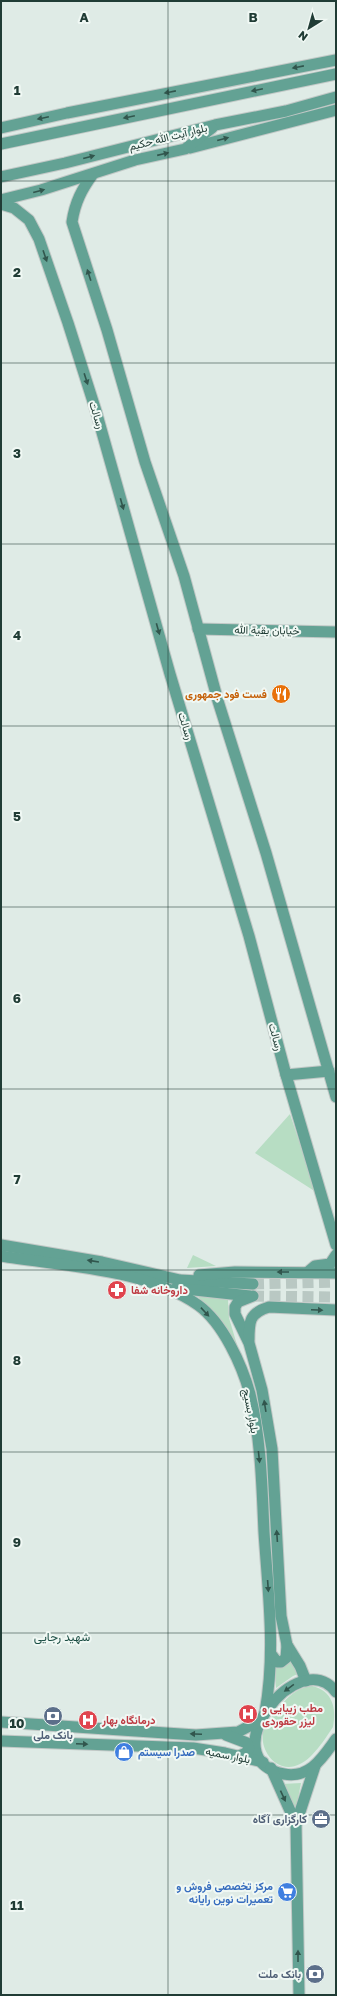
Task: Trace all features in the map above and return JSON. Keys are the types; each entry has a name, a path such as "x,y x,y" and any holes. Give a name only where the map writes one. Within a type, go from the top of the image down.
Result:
{"main road":[{"path":"1,128 67,113 336,60"},
{"path":"195,103 207,92 258,79 267,73"},
{"path":"1,144 336,74"},
{"name":"بلوار آیت الله حکیم","path":"1,177 65,163 215,125 286,111 336,97"},
{"path":"1,200 41,190 135,160 185,149 336,110"},
{"path":"185,149 215,125"},
{"path":"93,174 81,191 74,207 72,222 101,312 145,462 184,576 218,701 266,853 336,1097"},
{"name":"رسالت","path":"1,204 14,208 29,220 39,239 68,323 96,411 170,674 249,936 286,1075 336,1245"},
{"name":"خیابان بقیة الله","path":"198,629 336,632"},
{"path":"286,1075 329,1071"},
{"name":"بلوار بسیج","path":"1,1245 102,1262 192,1291 253,1296 238,1302 235,1307 235,1314 249,1343 262,1390 272,1449 281,1616 287,1645 300,1666 306,1681"},
{"path":"308,1272 316,1266 330,1264 336,1255"},
{"name":"بلوار بسیج","path":"1,1256 159,1280 200,1307 214,1321 236,1357 250,1395 260,1455 271,1622 270,1682 262,1716 256,1732 255,1748 267,1765 296,1824"},
{"path":"159,1280 169,1274 197,1275 235,1272 336,1273"},
{"path":"159,1280 253,1284"},
{"path":"249,1343 249,1324 253,1315 259,1310 268,1307 336,1310"},
{"path":"271,1654 277,1662 281,1662 286,1658 287,1645"},
{"path":"262,1716 278,1697 293,1685 315,1680 334,1687"},
{"name":"بلوار سمیه","path":"1,1722 196,1734 224,1734 238,1732 262,1716"},
{"path":"224,1734 247,1743 249,1748 246,1752 239,1756"},
{"path":"298,1995 296,1824 315,1766 332,1748 336,1739"},
{"name":"بلوار سمیه","path":"1,1741 193,1748 239,1756 267,1765 281,1773 298,1774 306,1772 315,1766"}],"green space":[{"path":"290,1114 316,1192 255,1153"},
{"path":"193,1255 216,1266 187,1268"},
{"path":"198,1297 224,1297 228,1300 229,1318 240,1355 210,1309"},
{"path":"290,1657 300,1673 276,1688 275,1665"},
{"path":"312,1686 324,1691 332,1701 334,1713 333,1727 318,1748 305,1761 292,1767 284,1766 277,1763 266,1752 263,1744 264,1728 284,1701 304,1687"},
{"path":"301,1783 295,1814 282,1784"}],"tunnel":[{"path":"253,1284 336,1282"},
{"path":"253,1296 336,1297"}],"place":[{"name":"فست فود جمهوری","path":"281,694"},
{"name":"داروخانه شفا","path":"117,1290"},
{"name":"مطب زیبایی و لیزر حقوردی","path":"248,1714"},
{"name":"بانک ملی","path":"53,1716"},
{"name":"درمانگاه بهار","path":"88,1720"},
{"name":"صدرا سیستم","path":"124,1752"},
{"name":"کارگزاری آگاه","path":"321,1819"},
{"name":"مرکز تخصصی فروش و تعمیرات نوین رایانه","path":"287,1892"},
{"name":"بانک ملت","path":"315,1974"}],"district":[{"name":"شهید رجایی","path":"62,1637"}]}
